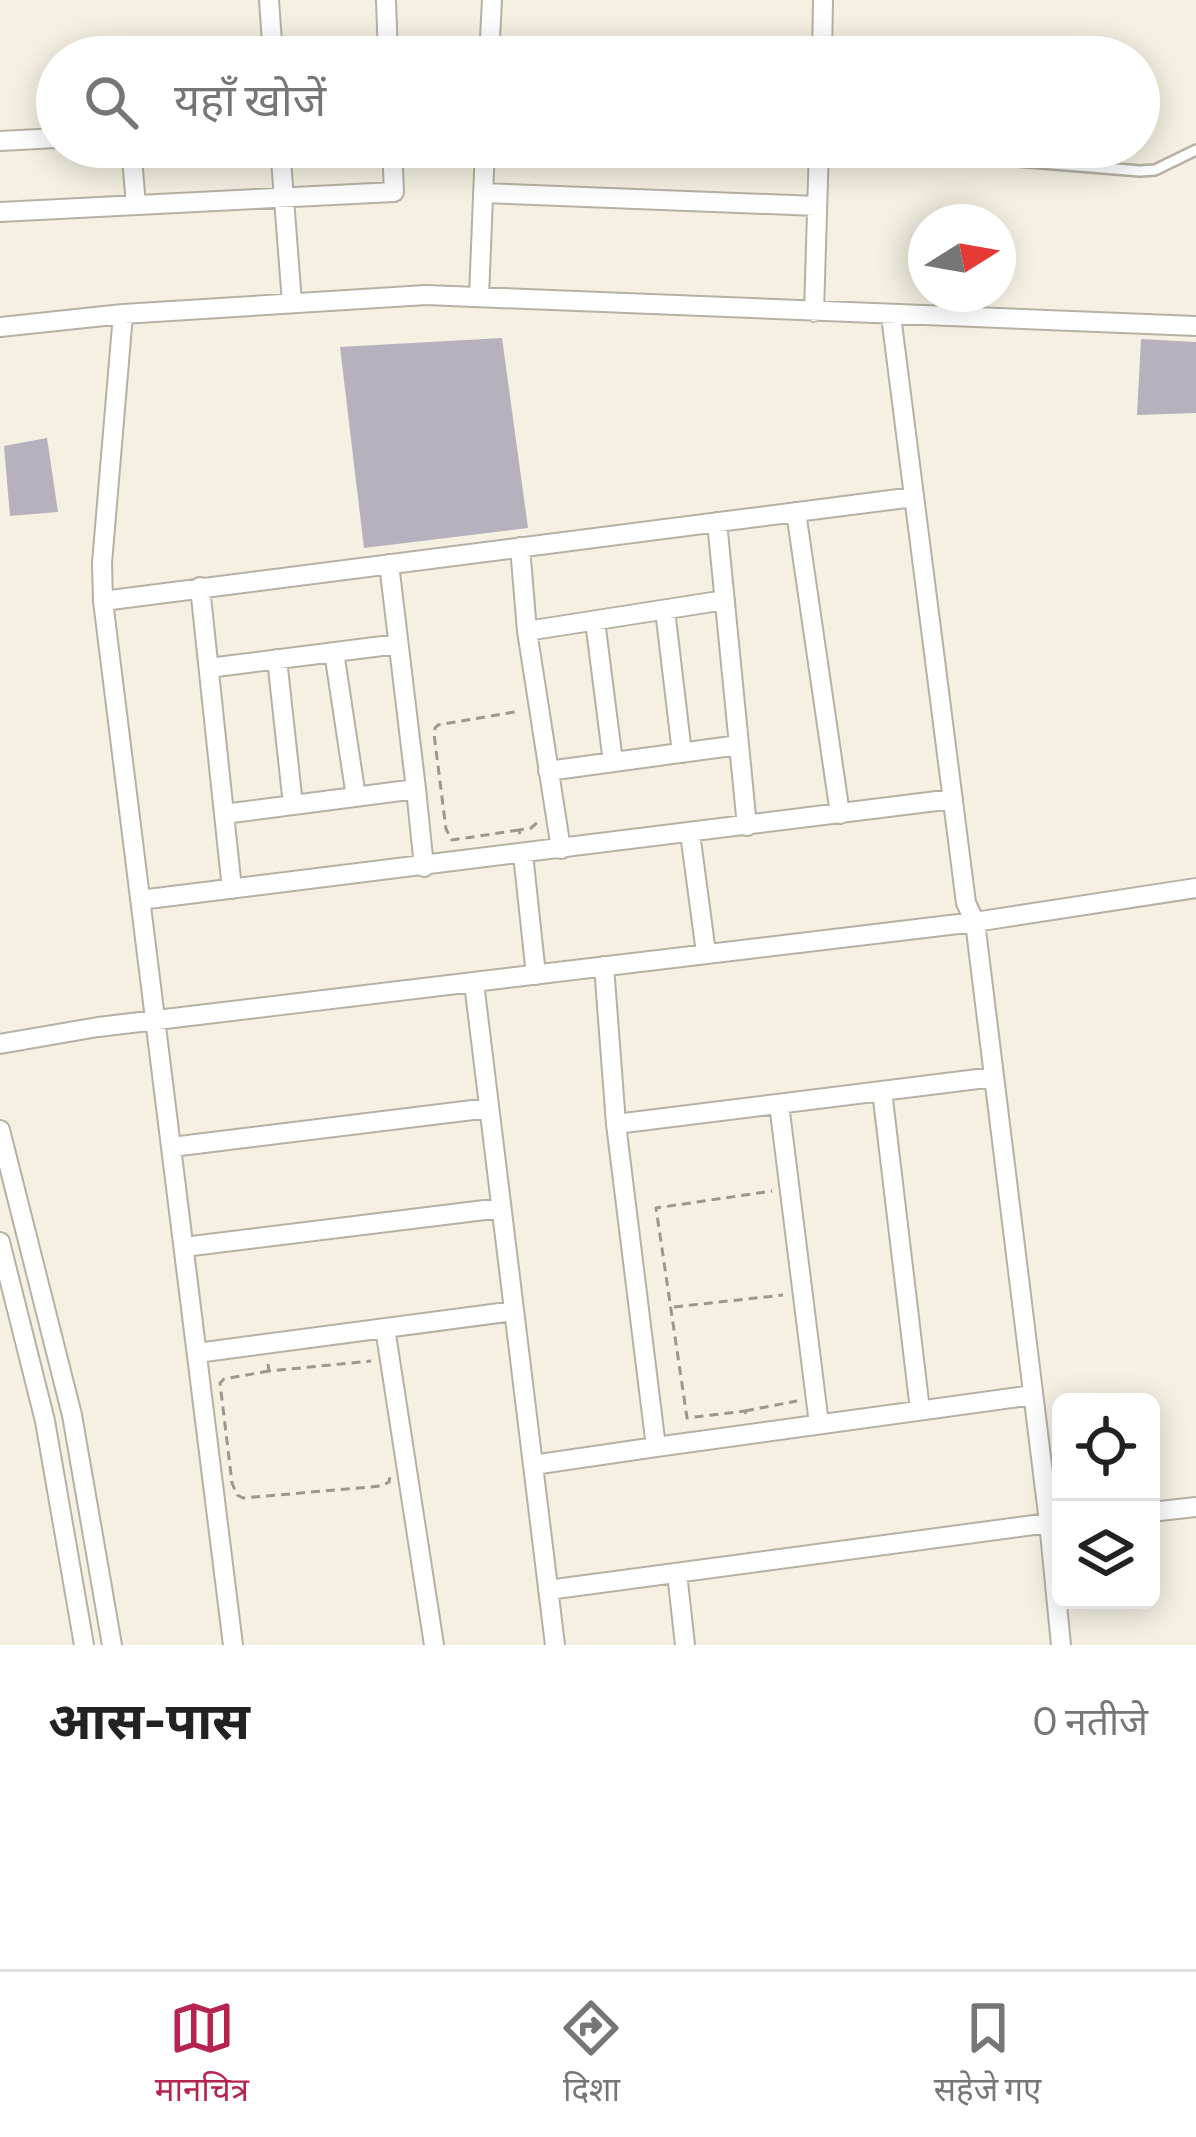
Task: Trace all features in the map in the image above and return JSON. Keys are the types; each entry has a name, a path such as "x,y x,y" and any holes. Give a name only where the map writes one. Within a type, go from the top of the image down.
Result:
{"street":[{"path":"269,0 272,36"},
{"path":"386,0 387,36"},
{"path":"490,36 492,0"},
{"path":"822,36 823,0"},
{"path":"0,142 36,139"},
{"path":"133,168 136,205"},
{"path":"282,168 292,303"},
{"path":"0,212 394,192 393,168"},
{"path":"479,297 485,168"},
{"path":"814,312 818,168"},
{"path":"484,193 817,206"},
{"path":"0,327 123,314 426,295 1196,326"},
{"path":"123,314 102,563 104,602 233,1645"},
{"path":"891,316 966,903 975,922 1033,1395 1052,1505"},
{"path":"104,602 914,497"},
{"path":"796,512 840,814"},
{"path":"717,522 747,826"},
{"path":"520,547 526,632 561,849"},
{"path":"388,564 424,866"},
{"path":"200,587 232,889"},
{"path":"526,632 725,600"},
{"path":"665,610 682,753"},
{"path":"595,621 613,762"},
{"path":"208,668 398,644"},
{"path":"334,652 356,797"},
{"path":"277,659 293,805"},
{"path":"548,771 739,745"},
{"path":"224,814 416,789"},
{"path":"140,900 953,799"},
{"path":"690,832 706,952"},
{"path":"523,854 536,975"},
{"path":"0,1044 156,1020 975,922 1196,888"},
{"path":"604,966 616,1124 656,1447"},
{"path":"474,983 555,1645"},
{"path":"616,1124 994,1077"},
{"path":"882,1091 920,1410"},
{"path":"779,1103 819,1424"},
{"path":"172,1147 489,1108"},
{"path":"0,1130 72,1415 112,1645"},
{"path":"184,1246 501,1208"},
{"path":"0,1242 45,1420 84,1645"},
{"path":"197,1353 514,1311"},
{"path":"385,1328 434,1645"},
{"path":"532,1465 1033,1395"},
{"path":"1160,1511 1196,1508"},
{"path":"548,1590 1052,1522"},
{"path":"677,1573 685,1645"},
{"path":"1059,1609 1061,1645"}],"lane":[{"path":"1160,168 1196,151"},
{"path":"1103,168 1159,168"}],"path":[{"path":"527,713 438,725 434,734 446,829 452,840 531,828 539,820"},
{"path":"772,1191 656,1208 687,1418 799,1400"},
{"path":"670,1308 785,1294"},
{"path":"265,1344 269,1371"},
{"path":"376,1367 364,1360 224,1378 220,1383 232,1483 236,1495 243,1498 381,1486 389,1482 390,1474"}],"building":[{"path":"502,338 528,528 364,548 340,347"},
{"path":"1141,339 1196,342 1196,413 1137,415"},
{"path":"47,438 58,512 10,516 4,446"}]}
